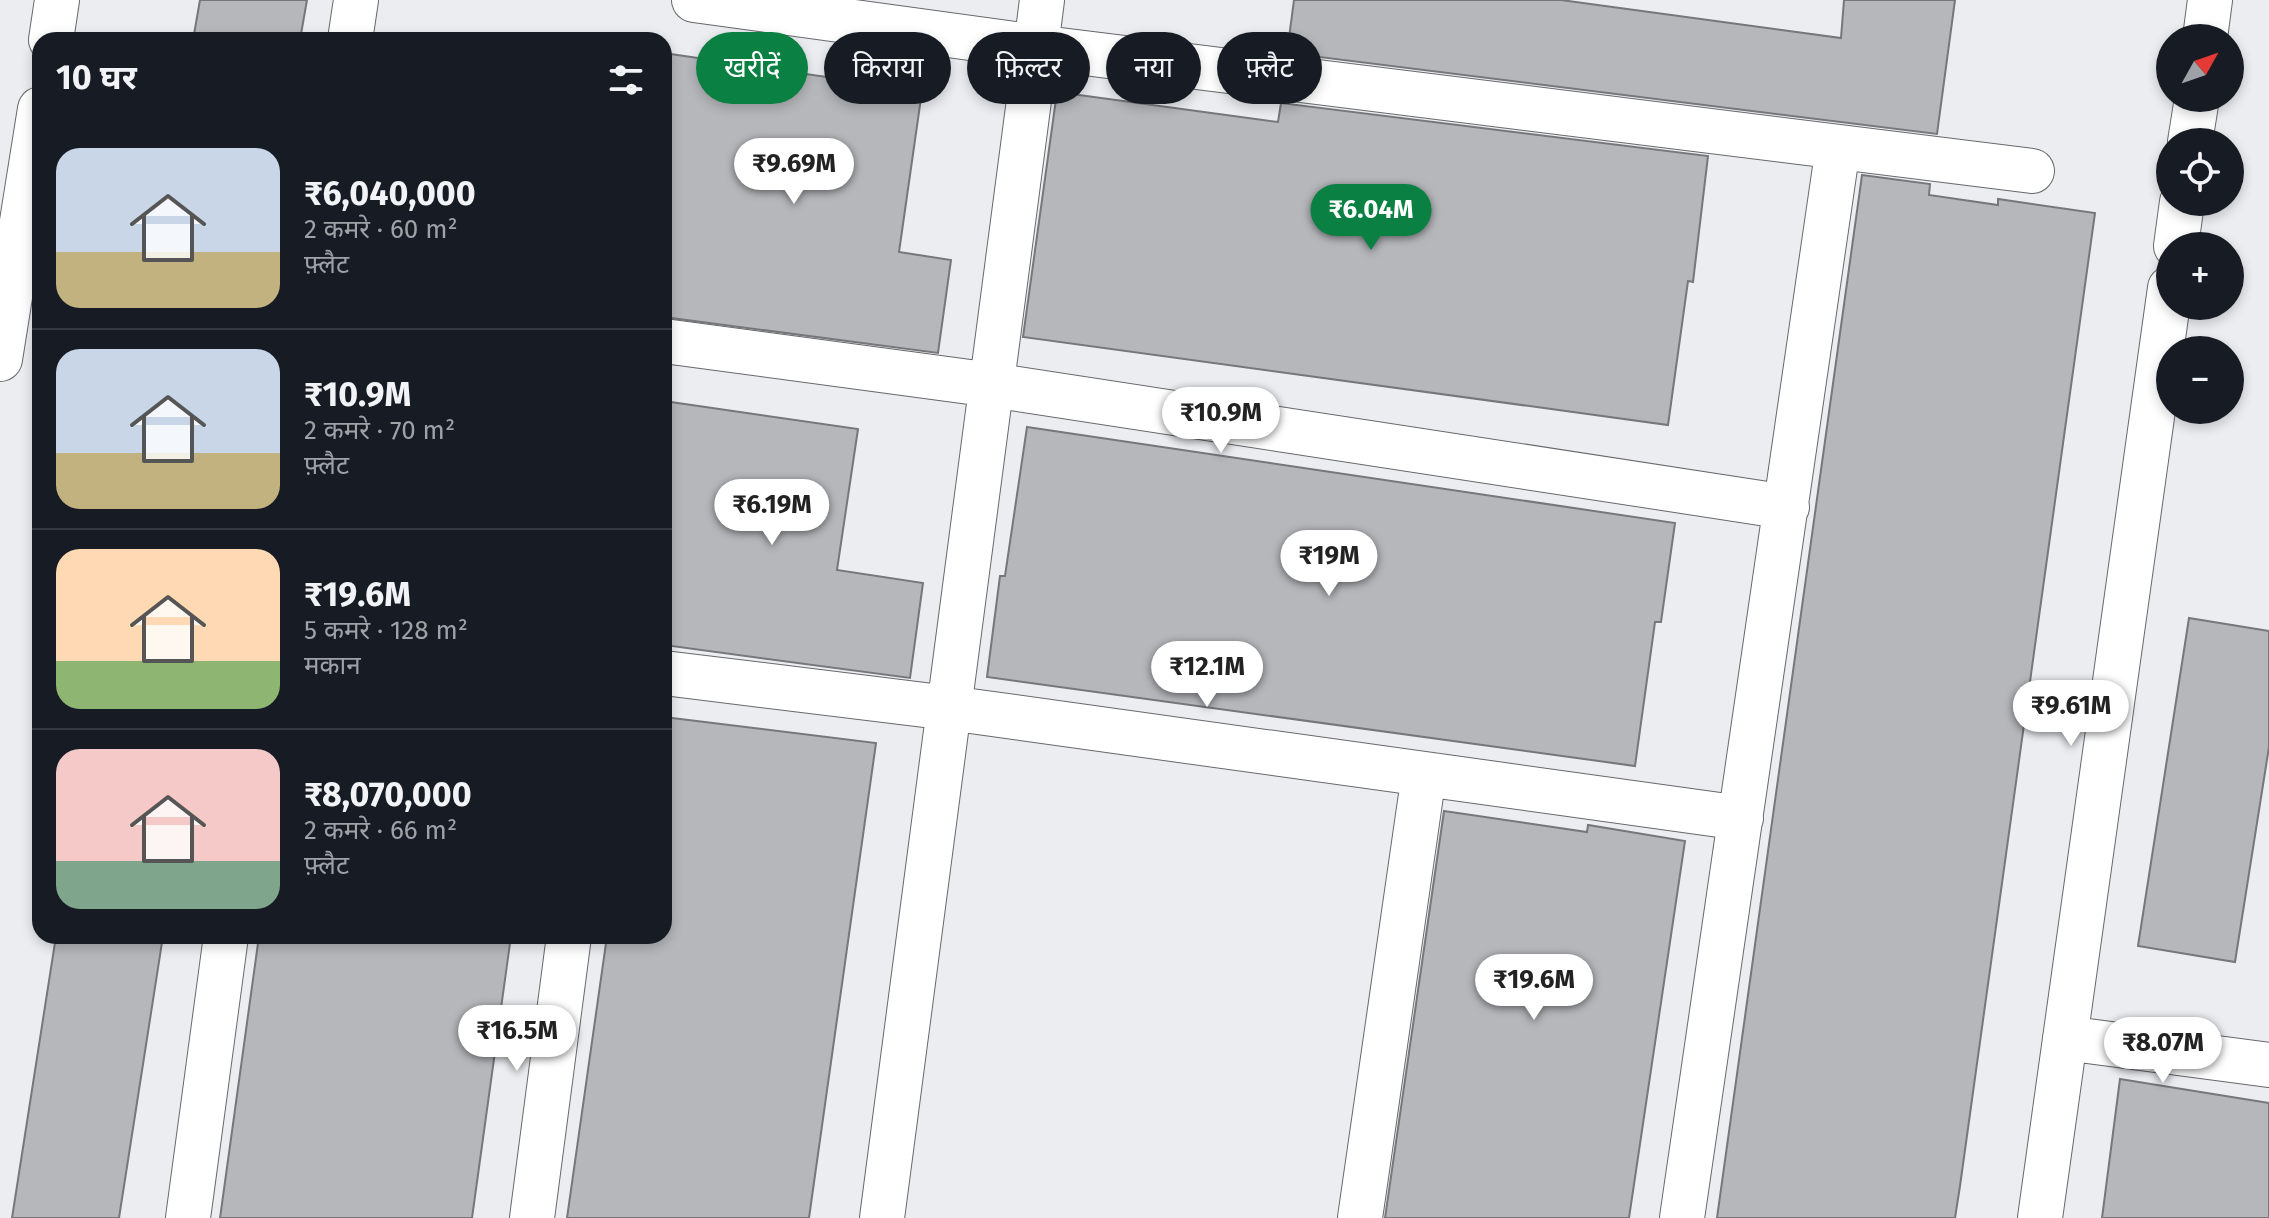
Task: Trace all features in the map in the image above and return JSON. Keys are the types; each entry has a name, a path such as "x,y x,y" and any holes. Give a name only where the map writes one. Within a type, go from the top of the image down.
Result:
{"street":[{"path":"52,32 57,0"},
{"path":"351,32 356,0"},
{"path":"694,0 967,38"},
{"path":"1038,32 1042,0"},
{"path":"2207,24 2210,0"},
{"path":"1090,54 2032,171"},
{"path":"882,1218 1029,104"},
{"path":"1682,1218 1838,147"},
{"path":"0,359 32,159"},
{"path":"2040,1218 2166,320"},
{"path":"672,342 992,385 1787,507"},
{"path":"672,674 949,708 1741,818"},
{"path":"1360,1218 1424,774"},
{"path":"188,1218 225,944"},
{"path":"532,1218 568,944"},
{"path":"2065,1038 2269,1065"}],"building":[{"path":"200,0 307,0 301,32 194,32"},
{"path":"1294,0 1561,0 1841,38 1844,0 1955,0 1937,134 1322,57 1322,32 1290,32"},
{"path":"672,54 696,58 696,104 808,104 808,74 824,77 824,104 920,104 899,252 951,260 938,353 672,318"},
{"path":"1090,96 1106,99 1106,104 1145,104 1278,122 1281,104 1289,104 1708,156 1693,282 1688,281 1668,425 1023,337 1055,104 1090,104"},
{"path":"1862,175 1930,184 1929,195 1998,205 1998,199 2095,213 1960,1186 1955,1218 1717,1218"},
{"path":"672,402 858,429 837,570 923,583 910,678 672,646"},
{"path":"1027,427 1675,523 1661,622 1655,622 1635,766 987,677 1000,576 1005,576"},
{"path":"2189,618 2269,631 2269,747 2235,962 2138,946"},
{"path":"672,718 876,743 809,1218 567,1218 606,944 672,944"},
{"path":"1444,811 1587,832 1588,825 1685,841 1629,1218 1385,1218"},
{"path":"55,944 162,944 119,1218 12,1218"},
{"path":"258,944 510,944 472,1218 220,1218"},
{"path":"2120,1079 2269,1103 2269,1218 2102,1218"}]}
